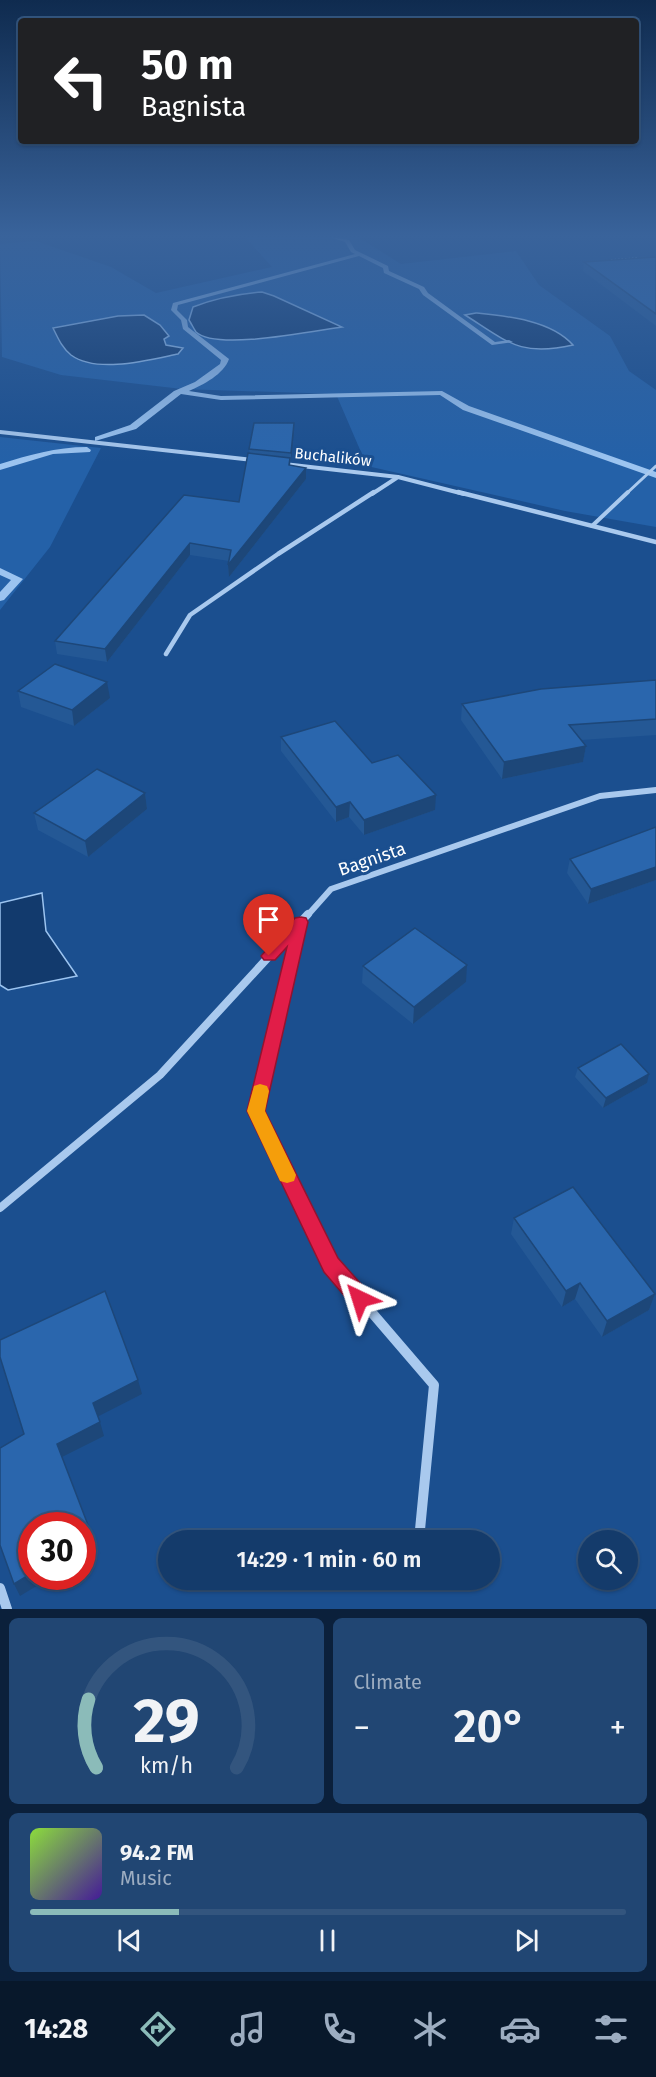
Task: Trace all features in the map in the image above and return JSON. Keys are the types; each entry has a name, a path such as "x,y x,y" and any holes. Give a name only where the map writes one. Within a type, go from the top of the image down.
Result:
{"street":[{"path":"0,432 258,461"},
{"name":"Buchalików","path":"281,464 398,477 656,542"},
{"path":"166,654 190,615 278,554 398,477"},
{"name":"Bagnista","path":"0,1208 160,1075 331,890 600,796 656,790"},
{"path":"301,922 256,1111 331,1265 434,1385 420,1530"},
{"path":"0,1588 7,1609"}],"lane":[{"path":"592,526 656,466"}],"shaded area":[{"path":"1,312 577,312 610,336 629,371 656,390 656,527 565,511 367,466 336,394 182,389 61,375 2,357","holes":["118,316 168,336 164,339 166,345 182,348 147,361 97,365 73,356 53,328"]},
{"path":"191,312 309,312 342,327 266,338 223,340 196,332 189,320"},
{"path":"476,313 515,318 541,325 553,330 573,345 540,349 515,345 465,315"},
{"path":"144,315 160,325 169,336 164,339 166,345 183,348 178,354 123,364 95,364 71,355 53,328 118,316"},
{"path":"0,437 101,448 50,547 0,610"},
{"path":"42,893 46,931 77,976 8,990 0,985 0,903"}],"building":[{"path":"254,423 294,423 291,453 249,449"},
{"path":"248,453 290,458 289,465 306,468 228,565 231,550 190,543 105,649 55,641 184,495 239,502"},
{"path":"55,664 107,682 72,710 18,691"},
{"path":"656,680 656,719 569,725 586,746 504,762 462,704 541,689"},
{"path":"335,721 372,763 398,755 436,795 364,820 350,802 336,807 281,737"},
{"path":"97,769 145,793 85,841 34,813"},
{"path":"656,827 656,867 591,889 570,859"},
{"path":"415,928 467,965 414,1007 363,966"},
{"path":"621,1044 649,1074 606,1098 578,1068"},
{"path":"573,1187 655,1294 607,1321 580,1283 566,1291 514,1218"},
{"path":"105,1291 138,1380 93,1403 100,1422 57,1444 83,1512 18,1512 18,1582 14,1584 0,1545 0,1448 24,1434 0,1357 0,1340"}],"waterway":[{"path":"98,439 133,427 177,393 198,384 223,365 225,359 185,328 184,320 176,312"},
{"path":"450,312 494,344 509,342"},
{"path":"182,392 221,398 442,393 466,408 656,475"},
{"path":"0,467 53,452 87,450"},
{"path":"0,571 18,579 0,598"}],"slow traffic":[{"path":"260,1091 256,1111 287,1175"}],"route":[{"path":"269,956 301,922 256,1111 331,1265 360,1299"}]}
